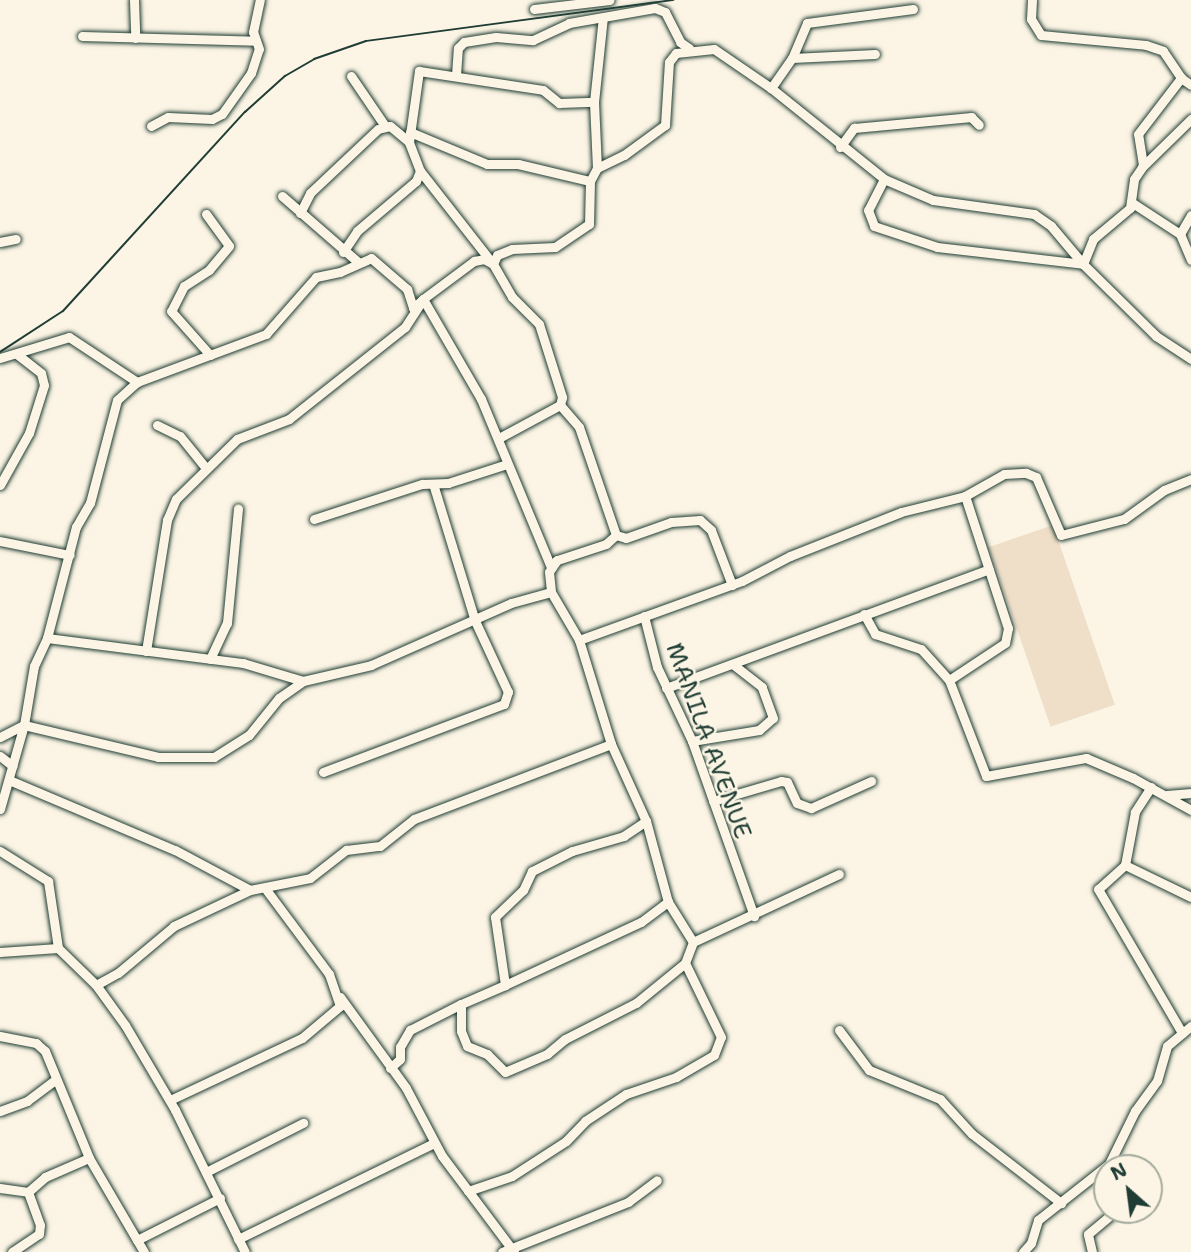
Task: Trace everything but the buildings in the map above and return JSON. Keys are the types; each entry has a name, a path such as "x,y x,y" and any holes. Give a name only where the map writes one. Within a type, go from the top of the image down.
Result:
{"street":[{"path":"134,0 135,38"},
{"path":"150,126 168,117 212,119 222,114 251,73 259,49 253,32 260,0"},
{"path":"534,9 609,0"},
{"path":"1032,0 1031,19 1041,36 1146,45 1164,51 1181,78 1191,85"},
{"path":"456,75 458,48 464,42 496,37 533,40 569,23 655,8 665,12 680,43 690,48"},
{"path":"771,88 792,58 807,23 815,19 913,9"},
{"path":"493,264 497,256 512,249 555,247 589,224 590,181 597,168 594,102 603,17"},
{"path":"82,36 256,41"},
{"path":"597,168 624,155 665,125 669,62 676,53 690,48 714,49 771,88 840,147 884,179 933,200 1034,214 1051,226 1083,264 1156,336 1191,359"},
{"path":"792,58 817,60 838,54 875,54"},
{"path":"594,102 559,103 543,90 424,70 416,73 409,137 420,171 546,337 561,387 560,405 579,427 616,535"},
{"path":"351,76 385,126 409,137 487,164 506,162 590,181"},
{"path":"1083,264 1088,246 1125,215 1131,202 1135,179 1145,159 1138,134 1181,78"},
{"path":"840,147 854,128 971,117 979,125"},
{"path":"1142,167 1191,119"},
{"path":"300,213 310,193 385,126"},
{"path":"343,252 356,230 416,181 420,171"},
{"path":"884,179 868,210 874,226 890,235 937,247 1083,264"},
{"path":"282,195 343,252 358,262"},
{"path":"1131,202 1180,234 1191,260"},
{"path":"206,214 229,246 209,270 184,286 171,311 210,355"},
{"path":"1180,234 1191,215"},
{"path":"0,242 16,239"},
{"path":"0,809 25,724 34,666 47,638 80,514 90,503 117,400 137,382 267,334 316,277 340,272 371,258 404,285 413,308 474,261 484,259 493,264"},
{"path":"423,299 499,438 507,464 551,567 551,592 579,640 611,744 646,821 668,902 693,942"},
{"path":"146,651 167,520 176,499 205,467 237,439 289,419 405,327 423,299"},
{"path":"0,358 69,337 137,382"},
{"path":"0,485 29,433 44,385 41,373 17,354"},
{"path":"499,438 560,405"},
{"path":"157,425 180,436 205,467"},
{"path":"314,519 507,464"},
{"path":"579,640 732,584 901,512 965,496 1004,474 1026,472 1041,484 1060,535 1124,519 1164,490 1191,479"},
{"path":"323,772 504,704 508,692 475,621 433,484"},
{"path":"949,680 1005,643 1008,628 965,496"},
{"path":"210,659 227,624 238,509"},
{"path":"616,535 626,538 671,522 700,520 711,530 732,584"},
{"path":"551,567 571,552 606,544 616,535"},
{"path":"0,541 70,555"},
{"path":"666,688 989,569"},
{"path":"0,737 25,724 158,757 214,757 249,735 279,698 303,681 371,665 511,603 551,592"},
{"path":"864,614 876,634 921,649 949,680 986,776 1075,757 1151,787 1191,810"},
{"name":"MANILA AVENUE","path":"644,616 666,688 692,741 754,916"},
{"path":"47,638 210,659 303,681"},
{"path":"692,741 759,730 773,718 762,687 733,664"},
{"path":"96,985 118,973 174,926 250,890 310,878 346,850 380,846 414,820 611,744"},
{"path":"0,756 13,765"},
{"path":"9,780 175,850 250,890"},
{"path":"713,801 781,781 786,782 797,803 811,808 871,781"},
{"path":"1151,787 1135,813 1125,865 1100,885 1099,893 1182,1033"},
{"path":"1165,795 1191,793"},
{"path":"505,985 495,917 523,891 532,871 572,851 624,836 646,821"},
{"path":"0,851 48,881 58,948 96,985 170,1100 245,1252"},
{"path":"1125,865 1191,897"},
{"path":"461,1004 459,1024 467,1046 487,1054 505,1072 547,1054 565,1039 636,1003 684,963 693,942 754,916 839,874"},
{"path":"265,888 329,974 340,997 407,1088 434,1143 509,1250 628,1202 657,1180"},
{"path":"390,1068 400,1059 410,1030 641,922 668,902"},
{"path":"0,952 58,948"},
{"path":"468,1191 512,1176 566,1141 585,1121 626,1094 702,1065 720,1048 721,1037 684,963"},
{"path":"170,1100 312,1032 332,1016 340,997"},
{"path":"1116,1154 1135,1111 1157,1082 1167,1046 1191,1026"},
{"path":"839,1030 869,1070 940,1099 972,1134 1061,1203"},
{"path":"0,1036 36,1043 46,1051 89,1158 144,1252"},
{"path":"0,1111 27,1101 56,1079"},
{"path":"206,1172 303,1123"},
{"path":"238,1239 434,1143"},
{"path":"0,1188 28,1192 45,1177 89,1158"},
{"path":"1023,1252 1031,1243 1038,1220 1093,1178"},
{"path":"12,1252 39,1234 40,1225 28,1192"},
{"path":"137,1240 220,1198"},
{"path":"1092,1252 1088,1234 1100,1224"}],"shaded area":[{"path":"1053,525 1115,705 1051,727 989,547"}],"railway":[{"path":"0,352 63,311 245,112 285,76 314,59 366,41 673,0"}]}
